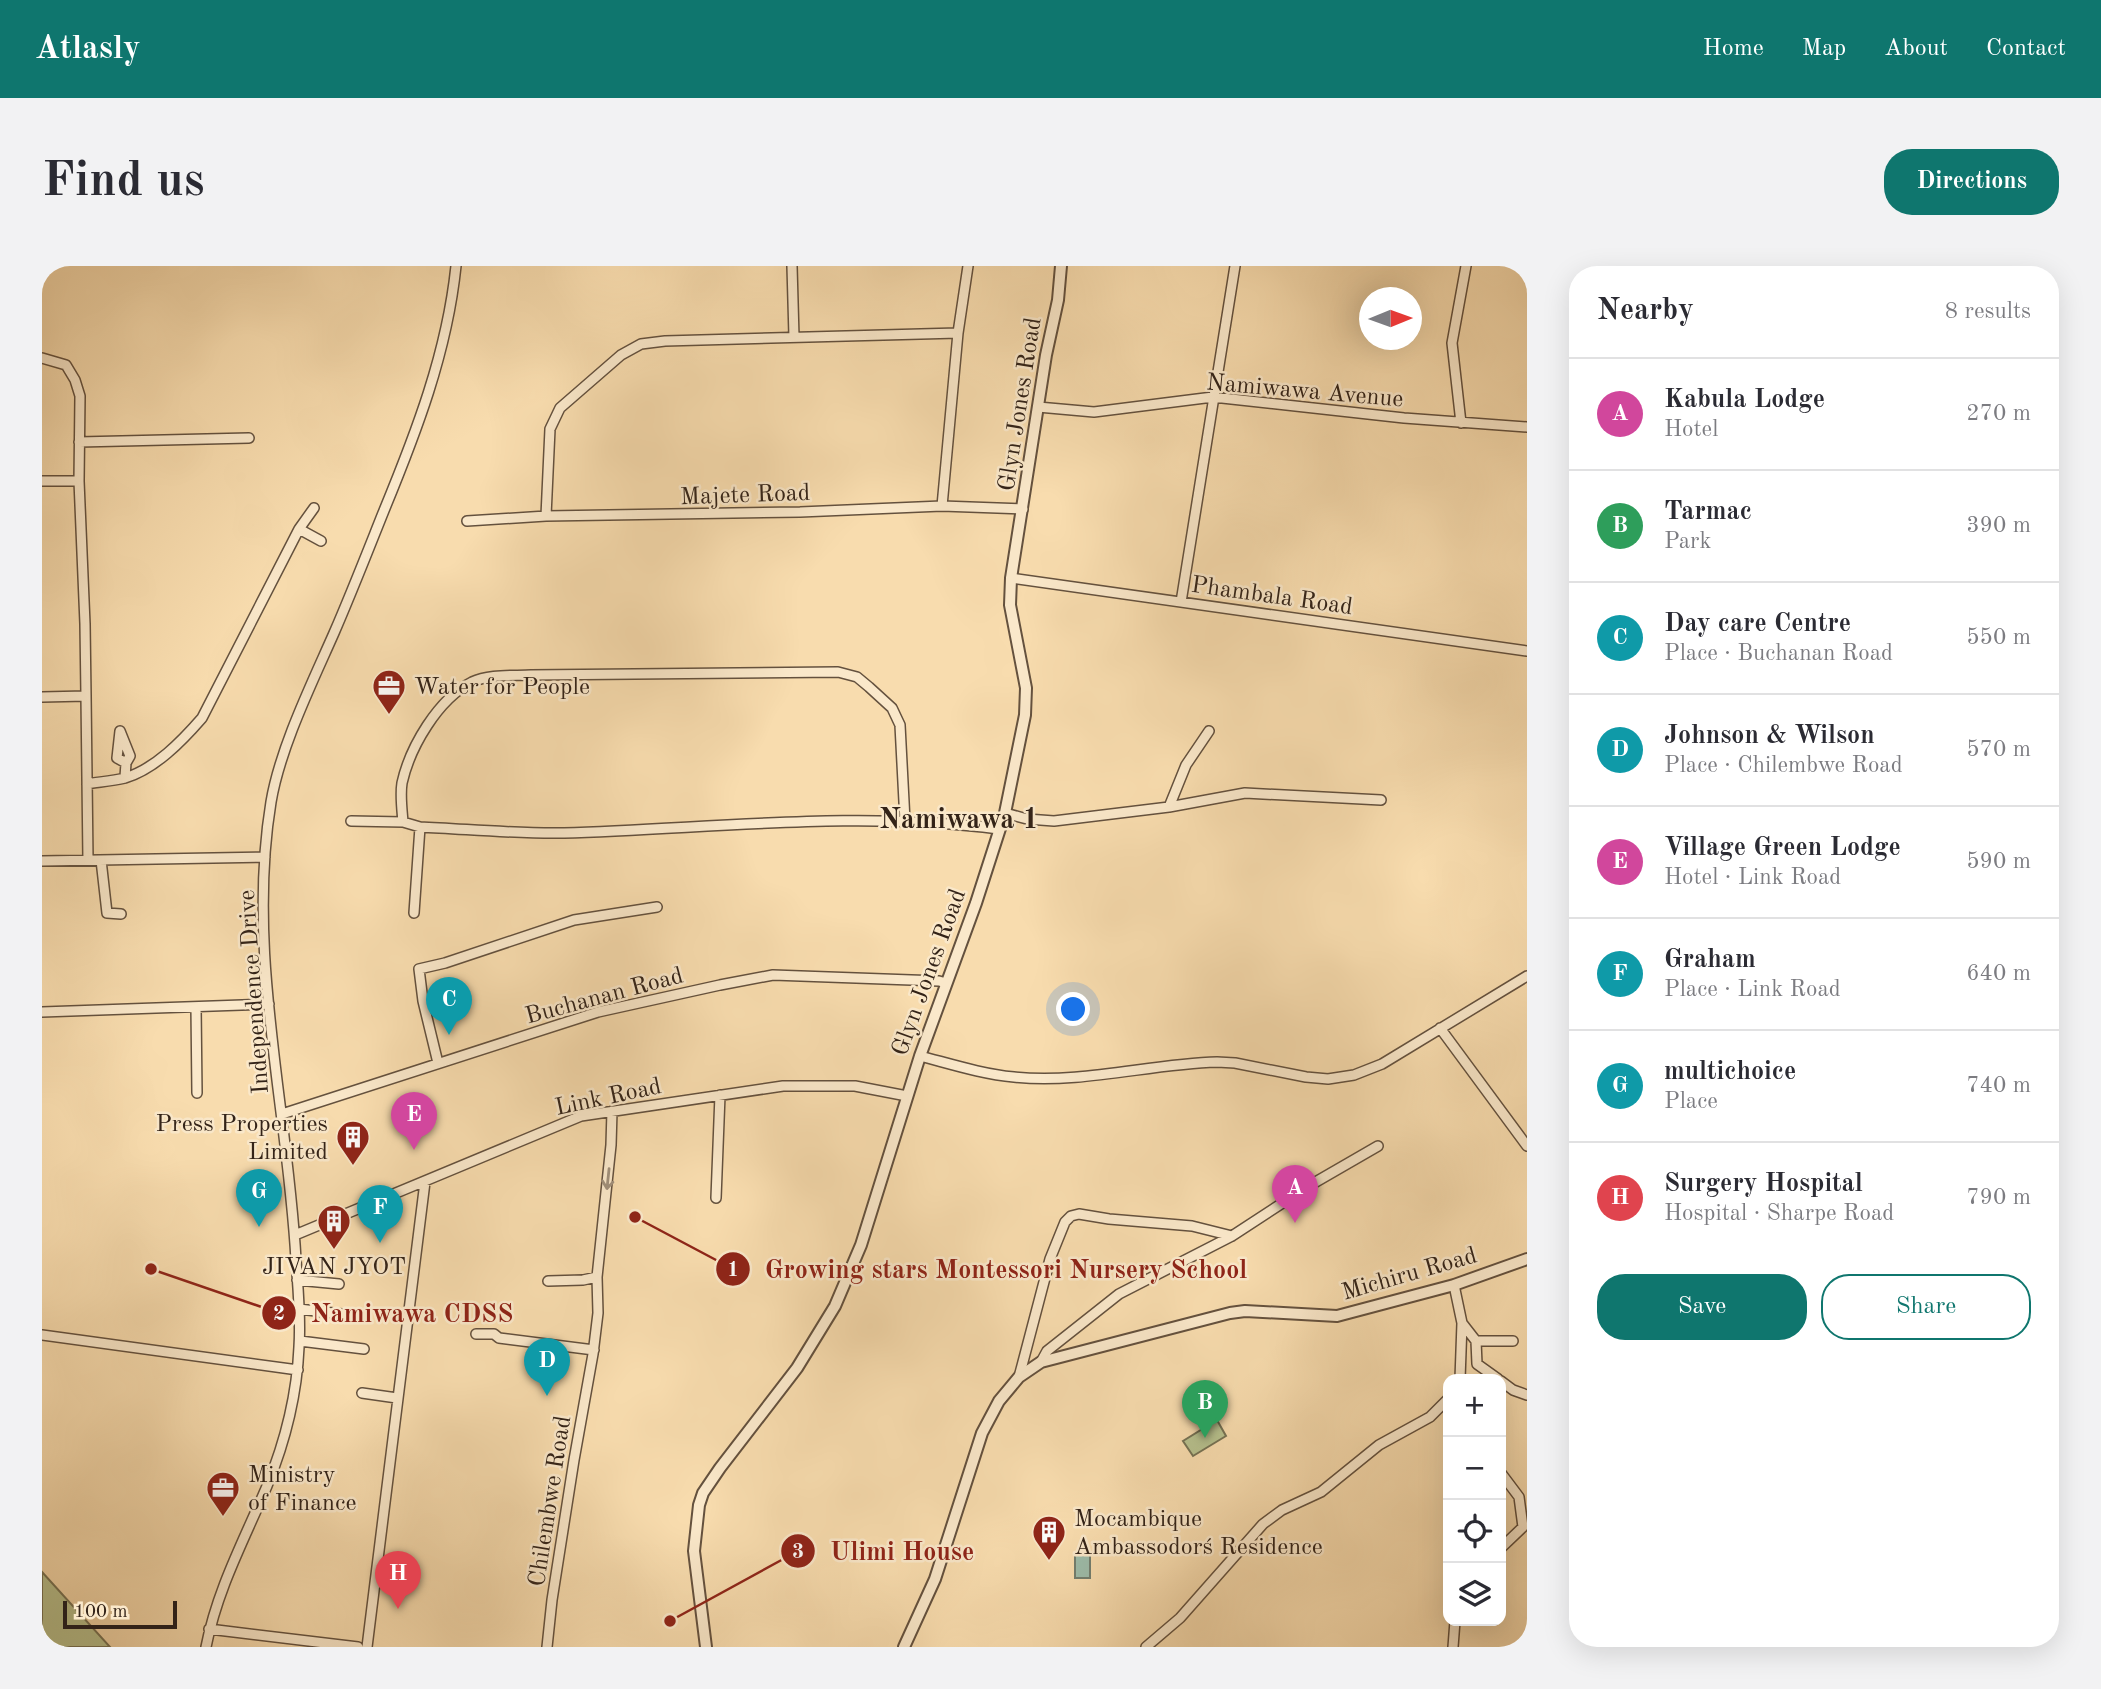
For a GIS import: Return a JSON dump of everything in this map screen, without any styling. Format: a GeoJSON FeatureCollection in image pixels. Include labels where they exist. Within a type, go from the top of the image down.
{"type":"FeatureCollection","features":[{"type":"Feature","properties":{"kind":"street","name":"Independence Drive"},"geometry":{"type":"LineString","coordinates":[[205,1647],[221,1589],[282,1444],[298,1370],[300,1341],[295,1235],[269,1004],[264,930],[265,857],[272,798],[288,747],[422,415],[446,336],[456,266]]}},
{"type":"Feature","properties":{"kind":"street"},"geometry":{"type":"LineString","coordinates":[[792,266],[794,337]]}},
{"type":"Feature","properties":{"kind":"street"},"geometry":{"type":"LineString","coordinates":[[942,506],[958,332],[968,266]]}},
{"type":"Feature","properties":{"kind":"street","name":"Glyn Jones Road"},"geometry":{"type":"LineString","coordinates":[[706,1647],[694,1551],[699,1505],[703,1493],[797,1368],[835,1306],[861,1245],[920,1056],[976,903],[1005,813],[1025,715],[1026,688],[1010,605],[1011,578],[1058,300],[1061,266]]}},
{"type":"Feature","properties":{"kind":"street"},"geometry":{"type":"LineString","coordinates":[[1181,602],[1236,266]]}},
{"type":"Feature","properties":{"kind":"street"},"geometry":{"type":"LineString","coordinates":[[1461,423],[1452,344],[1466,266]]}},
{"type":"Feature","properties":{"kind":"street"},"geometry":{"type":"LineString","coordinates":[[546,516],[550,429],[560,408],[621,355],[641,344],[958,332]]}},
{"type":"Feature","properties":{"kind":"street"},"geometry":{"type":"LineString","coordinates":[[42,358],[66,365],[75,380],[79,396],[88,860]]}},
{"type":"Feature","properties":{"kind":"street","name":"Namiwawa Avenue"},"geometry":{"type":"LineString","coordinates":[[1038,407],[1094,412],[1213,397],[1461,423],[1527,427]]}},
{"type":"Feature","properties":{"kind":"street"},"geometry":{"type":"LineString","coordinates":[[79,442],[249,438]]}},
{"type":"Feature","properties":{"kind":"street"},"geometry":{"type":"LineString","coordinates":[[42,481],[79,481]]}},
{"type":"Feature","properties":{"kind":"street","name":"Majete Road"},"geometry":{"type":"LineString","coordinates":[[467,521],[546,516],[731,514],[942,506],[1023,509]]}},
{"type":"Feature","properties":{"kind":"street"},"geometry":{"type":"LineString","coordinates":[[87,784],[125,778],[140,771],[182,741],[202,718],[299,529],[314,508]]}},
{"type":"Feature","properties":{"kind":"street"},"geometry":{"type":"LineString","coordinates":[[299,529],[321,541]]}},
{"type":"Feature","properties":{"kind":"street","name":"Phambala Road"},"geometry":{"type":"LineString","coordinates":[[1011,578],[1527,651]]}},
{"type":"Feature","properties":{"kind":"street"},"geometry":{"type":"LineString","coordinates":[[403,822],[402,785],[423,730],[454,694],[473,681],[495,676],[531,675],[824,672],[857,677],[892,708],[900,725],[905,821]]}},
{"type":"Feature","properties":{"kind":"street"},"geometry":{"type":"LineString","coordinates":[[42,697],[86,696]]}},
{"type":"Feature","properties":{"kind":"street"},"geometry":{"type":"LineString","coordinates":[[1169,807],[1186,765],[1209,731]]}},
{"type":"Feature","properties":{"kind":"street"},"geometry":{"type":"LineString","coordinates":[[125,778],[126,763]]}},
{"type":"Feature","properties":{"kind":"street"},"geometry":{"type":"LineString","coordinates":[[1005,813],[1027,819],[1054,821],[1169,807],[1245,793],[1381,800]]}},
{"type":"Feature","properties":{"kind":"street"},"geometry":{"type":"LineString","coordinates":[[351,821],[559,833],[859,820],[946,822],[999,829]]}},
{"type":"Feature","properties":{"kind":"street"},"geometry":{"type":"LineString","coordinates":[[414,913],[420,827]]}},
{"type":"Feature","properties":{"kind":"street"},"geometry":{"type":"LineString","coordinates":[[42,861],[265,857]]}},
{"type":"Feature","properties":{"kind":"street"},"geometry":{"type":"LineString","coordinates":[[101,860],[107,913],[121,914]]}},
{"type":"Feature","properties":{"kind":"street"},"geometry":{"type":"LineString","coordinates":[[438,1063],[423,1001],[419,969],[445,963],[574,920],[657,907]]}},
{"type":"Feature","properties":{"kind":"street","name":"Buchanan Road"},"geometry":{"type":"LineString","coordinates":[[282,1114],[598,1012],[773,975],[888,978],[946,983]]}},
{"type":"Feature","properties":{"kind":"street"},"geometry":{"type":"LineString","coordinates":[[920,1056],[1014,1077],[1083,1076],[1217,1062],[1244,1064],[1306,1077],[1342,1078],[1382,1064],[1527,976]]}},
{"type":"Feature","properties":{"kind":"street"},"geometry":{"type":"LineString","coordinates":[[42,1012],[269,1004]]}},
{"type":"Feature","properties":{"kind":"street"},"geometry":{"type":"LineString","coordinates":[[196,1007],[197,1093]]}},
{"type":"Feature","properties":{"kind":"street"},"geometry":{"type":"LineString","coordinates":[[1440,1028],[1527,1146]]}},
{"type":"Feature","properties":{"kind":"street","name":"Link Road"},"geometry":{"type":"LineString","coordinates":[[295,1235],[581,1116],[783,1086],[855,1086],[907,1096]]}},
{"type":"Feature","properties":{"kind":"street"},"geometry":{"type":"LineString","coordinates":[[716,1198],[720,1095]]}},
{"type":"Feature","properties":{"kind":"street","name":"Chilembwe Road"},"geometry":{"type":"LineString","coordinates":[[547,1647],[574,1461],[594,1350],[598,1313],[597,1277],[612,1111]]}},
{"type":"Feature","properties":{"kind":"street"},"geometry":{"type":"LineString","coordinates":[[1041,1362],[1047,1351],[1119,1294],[1231,1236],[1307,1187],[1378,1146]]}},
{"type":"Feature","properties":{"kind":"street"},"geometry":{"type":"LineString","coordinates":[[367,1647],[425,1182]]}},
{"type":"Feature","properties":{"kind":"street"},"geometry":{"type":"LineString","coordinates":[[1019,1377],[1050,1259],[1065,1222],[1071,1216],[1079,1214],[1192,1226],[1231,1236]]}},
{"type":"Feature","properties":{"kind":"street","name":"Michiru Road"},"geometry":{"type":"LineString","coordinates":[[904,1647],[935,1579],[982,1433],[999,1401],[1019,1377],[1041,1362],[1230,1313],[1245,1311],[1337,1316],[1454,1285],[1527,1259]]}},
{"type":"Feature","properties":{"kind":"street"},"geometry":{"type":"LineString","coordinates":[[548,1281],[597,1277]]}},
{"type":"Feature","properties":{"kind":"street"},"geometry":{"type":"LineString","coordinates":[[297,1280],[340,1284]]}},
{"type":"Feature","properties":{"kind":"street"},"geometry":{"type":"LineString","coordinates":[[1454,1285],[1462,1323],[1460,1374]]}},
{"type":"Feature","properties":{"kind":"street"},"geometry":{"type":"LineString","coordinates":[[299,1309],[350,1315]]}},
{"type":"Feature","properties":{"kind":"street"},"geometry":{"type":"LineString","coordinates":[[1462,1323],[1476,1342],[1477,1364],[1491,1374]]}},
{"type":"Feature","properties":{"kind":"street"},"geometry":{"type":"LineString","coordinates":[[476,1334],[494,1334],[499,1338],[594,1350]]}},
{"type":"Feature","properties":{"kind":"street"},"geometry":{"type":"LineString","coordinates":[[42,1335],[298,1370]]}},
{"type":"Feature","properties":{"kind":"street"},"geometry":{"type":"LineString","coordinates":[[300,1341],[364,1349]]}},
{"type":"Feature","properties":{"kind":"street"},"geometry":{"type":"LineString","coordinates":[[1476,1342],[1513,1341]]}},
{"type":"Feature","properties":{"kind":"street"},"geometry":{"type":"LineString","coordinates":[[1506,1383],[1527,1395]]}},
{"type":"Feature","properties":{"kind":"street"},"geometry":{"type":"LineString","coordinates":[[362,1393],[397,1398]]}},
{"type":"Feature","properties":{"kind":"street"},"geometry":{"type":"LineString","coordinates":[[1146,1647],[1180,1618],[1263,1524],[1282,1510],[1321,1492],[1379,1445],[1430,1417],[1443,1404]]}},
{"type":"Feature","properties":{"kind":"street"},"geometry":{"type":"LineString","coordinates":[[1506,1479],[1520,1497],[1523,1518],[1523,1527],[1506,1543]]}},
{"type":"Feature","properties":{"kind":"street"},"geometry":{"type":"LineString","coordinates":[[1453,1647],[1455,1626]]}},
{"type":"Feature","properties":{"kind":"street"},"geometry":{"type":"LineString","coordinates":[[209,1629],[358,1647]]}},
{"type":"Feature","properties":{"kind":"green space"},"geometry":{"type":"Polygon","coordinates":[[[1217,1420],[1226,1436],[1193,1456],[1183,1441],[1217,1420]]]}},
{"type":"Feature","properties":{"kind":"green space"},"geometry":{"type":"Polygon","coordinates":[[[42,1572],[110,1647],[42,1647],[42,1572]]]}},
{"type":"Feature","properties":{"kind":"shaded area"},"geometry":{"type":"Polygon","coordinates":[[[1075,1552],[1090,1552],[1090,1578],[1075,1578],[1075,1552]]]}},
{"type":"Feature","properties":{"kind":"place","name":"Water for People"},"geometry":{"type":"Point","coordinates":[389,716]}},
{"type":"Feature","properties":{"kind":"place","name":"Day care Centre"},"geometry":{"type":"Point","coordinates":[449,1035]}},
{"type":"Feature","properties":{"kind":"place","name":"Village Green Lodge"},"geometry":{"type":"Point","coordinates":[414,1150]}},
{"type":"Feature","properties":{"kind":"place","name":"Press Properties Limited"},"geometry":{"type":"Point","coordinates":[353,1167]}},
{"type":"Feature","properties":{"kind":"place","name":"Growing stars Montessori Nursery School"},"geometry":{"type":"Point","coordinates":[635,1217]}},
{"type":"Feature","properties":{"kind":"place","name":"Kabula Lodge"},"geometry":{"type":"Point","coordinates":[1295,1223]}},
{"type":"Feature","properties":{"kind":"place","name":"multichoice"},"geometry":{"type":"Point","coordinates":[259,1227]}},
{"type":"Feature","properties":{"kind":"place","name":"Graham"},"geometry":{"type":"Point","coordinates":[380,1243]}},
{"type":"Feature","properties":{"kind":"place","name":"JIVAN JYOT"},"geometry":{"type":"Point","coordinates":[334,1251]}},
{"type":"Feature","properties":{"kind":"place","name":"Namiwawa CDSS"},"geometry":{"type":"Point","coordinates":[151,1269]}},
{"type":"Feature","properties":{"kind":"place","name":"Johnson & Wilson"},"geometry":{"type":"Point","coordinates":[547,1396]}},
{"type":"Feature","properties":{"kind":"place","name":"Tarmac"},"geometry":{"type":"Point","coordinates":[1205,1438]}},
{"type":"Feature","properties":{"kind":"place","name":"Ministry of Finance"},"geometry":{"type":"Point","coordinates":[223,1518]}},
{"type":"Feature","properties":{"kind":"place","name":"Mocambique Ambassodorś Residence"},"geometry":{"type":"Point","coordinates":[1049,1562]}},
{"type":"Feature","properties":{"kind":"place","name":"Surgery Hospital"},"geometry":{"type":"Point","coordinates":[398,1609]}},
{"type":"Feature","properties":{"kind":"place","name":"Ulimi House"},"geometry":{"type":"Point","coordinates":[670,1621]}},
{"type":"Feature","properties":{"kind":"district","name":"Namiwawa 1"},"geometry":{"type":"Point","coordinates":[959,818]}}]}
